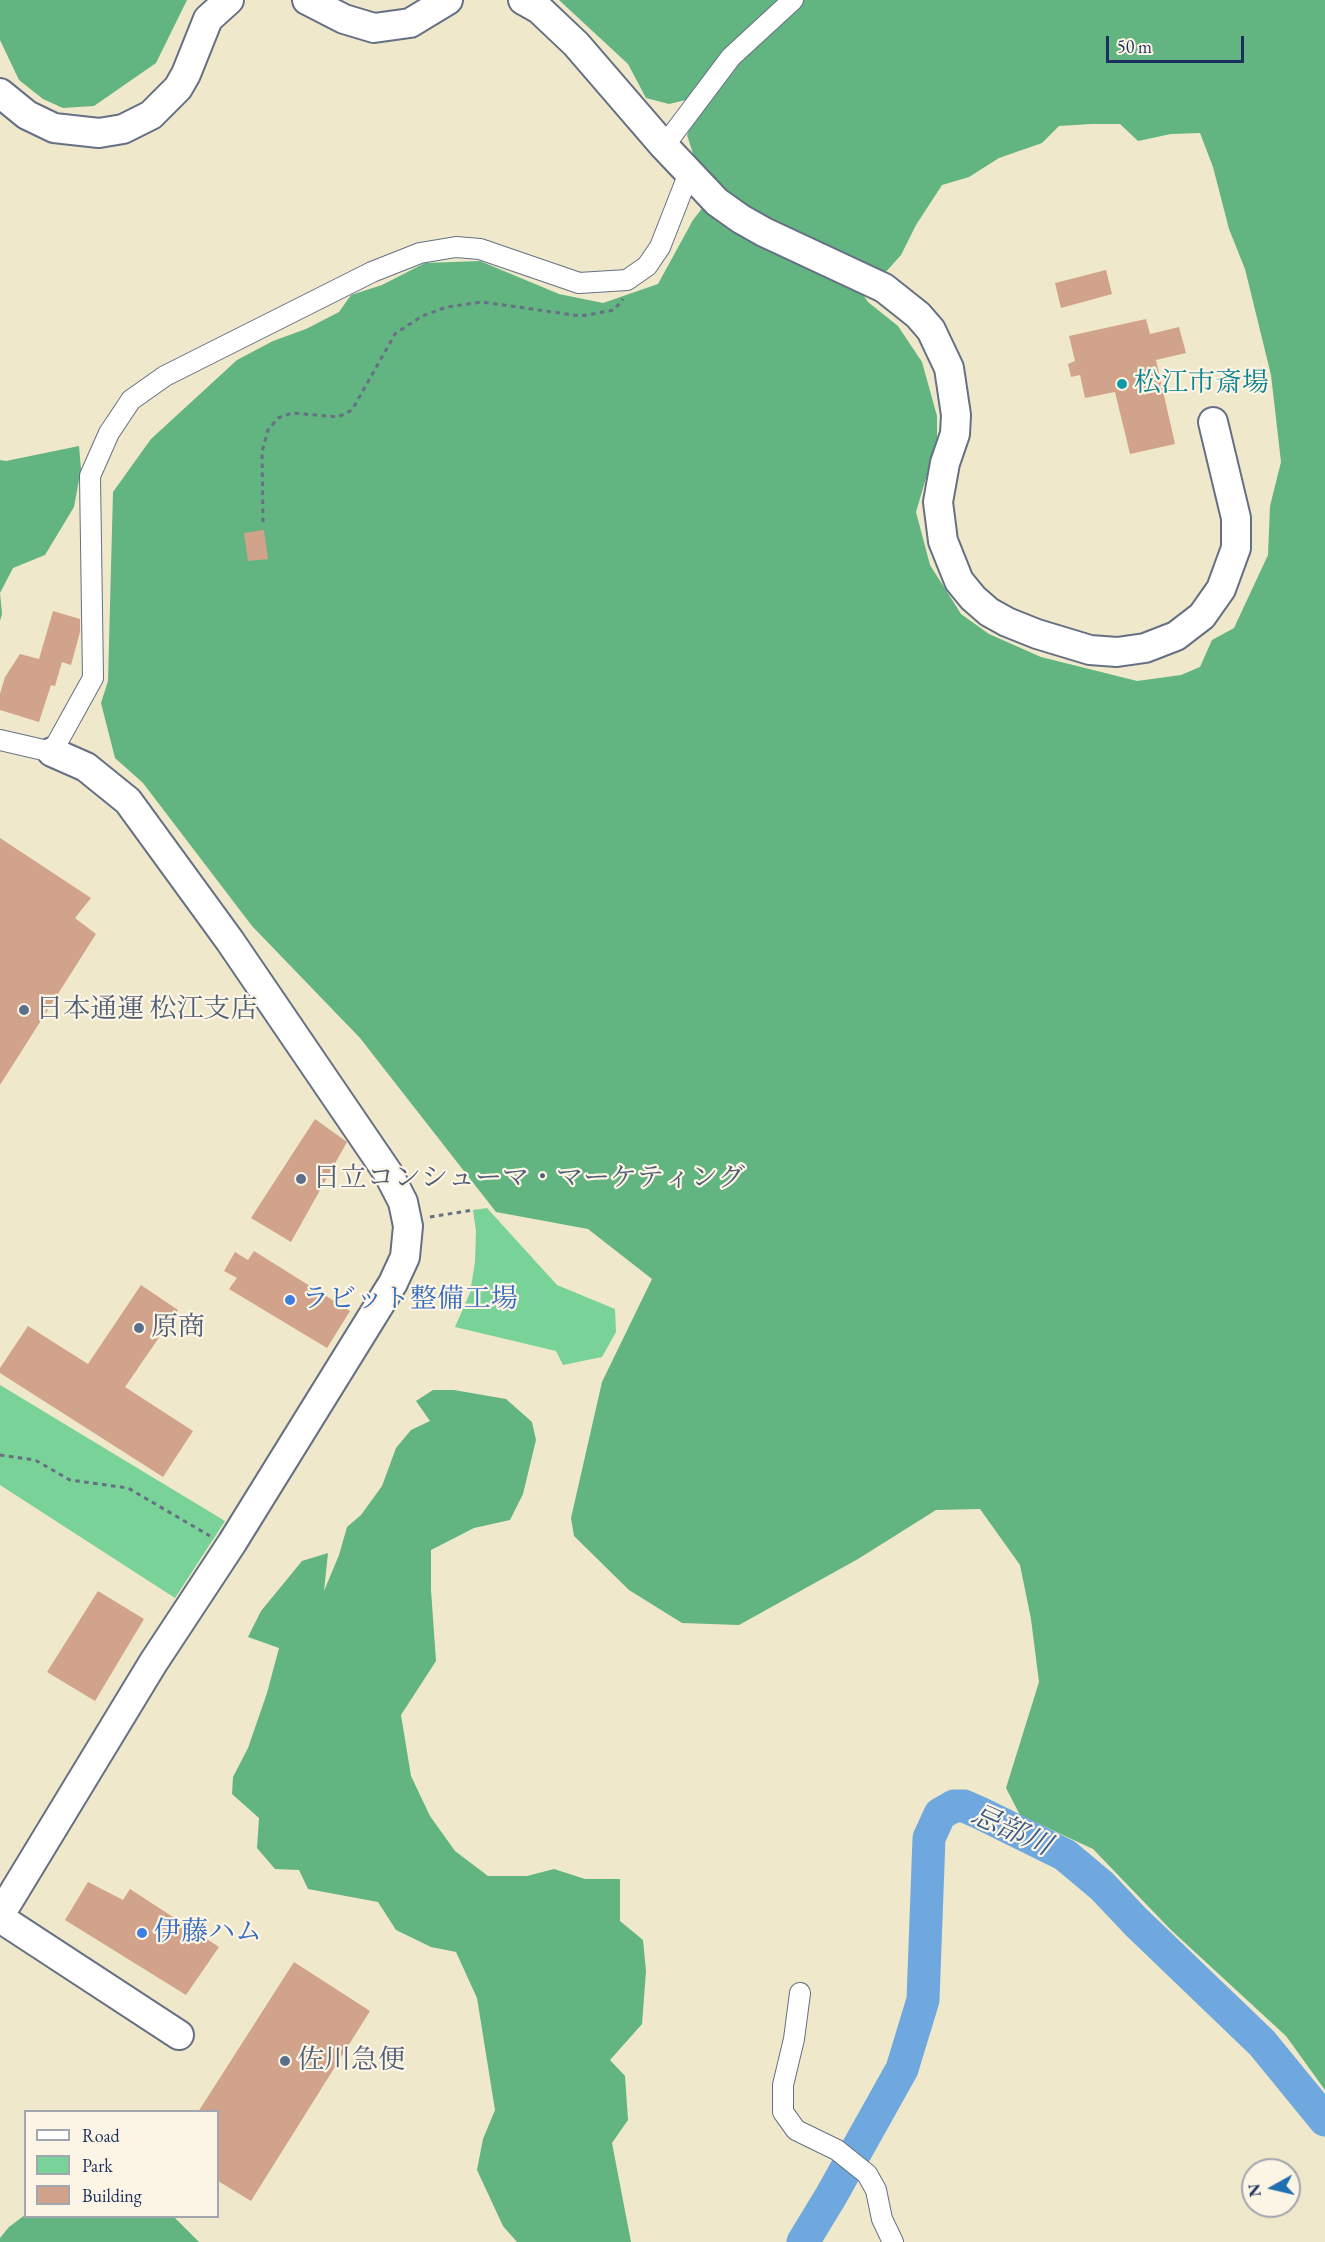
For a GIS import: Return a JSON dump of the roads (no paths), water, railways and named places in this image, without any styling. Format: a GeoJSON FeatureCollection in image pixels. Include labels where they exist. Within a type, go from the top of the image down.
{"type":"FeatureCollection","features":[{"type":"Feature","properties":{"kind":"street"},"geometry":{"type":"LineString","coordinates":[[0,93],[27,115],[54,128],[99,133],[123,129],[151,115],[178,88],[186,75],[208,19],[230,0]]}},
{"type":"Feature","properties":{"kind":"street"},"geometry":{"type":"LineString","coordinates":[[307,0],[344,19],[374,28],[410,23],[448,0]]}},
{"type":"Feature","properties":{"kind":"street"},"geometry":{"type":"LineString","coordinates":[[523,0],[539,9],[576,44],[664,146],[717,202],[741,219],[884,288],[918,315],[931,330],[949,368],[956,415],[955,434],[945,463],[938,502],[942,541],[959,581],[973,598],[1007,622],[1090,650],[1117,652],[1145,648],[1176,636],[1202,616],[1221,589],[1236,548],[1236,518],[1213,422]]}},
{"type":"Feature","properties":{"kind":"street"},"geometry":{"type":"LineString","coordinates":[[664,146],[731,57],[793,0]]}},
{"type":"Feature","properties":{"kind":"street"},"geometry":{"type":"LineString","coordinates":[[52,752],[76,713],[93,678],[90,476],[109,433],[131,400],[165,376],[372,272],[420,253],[456,247],[480,249],[579,283],[627,280],[647,266],[660,247],[689,173]]}},
{"type":"Feature","properties":{"kind":"street"},"geometry":{"type":"LineString","coordinates":[[0,740],[52,752],[86,767],[128,801],[230,941],[388,1173],[403,1202],[408,1226],[405,1257],[393,1283],[232,1543],[153,1663],[0,1917],[179,2035]]}},
{"type":"Feature","properties":{"kind":"street"},"geometry":{"type":"LineString","coordinates":[[800,1993],[794,2039],[783,2085],[783,2112],[796,2130],[837,2150],[867,2174],[876,2190],[882,2219],[893,2242]]}},
{"type":"Feature","properties":{"kind":"waterway","name":"忌部川"},"geometry":{"type":"LineString","coordinates":[[803,2242],[902,2069],[923,2000],[929,1838],[940,1814],[954,1806],[964,1806],[980,1813],[1065,1855],[1102,1886],[1136,1922],[1262,2043],[1325,2120]]}},
{"type":"Feature","properties":{"kind":"place","name":"松江市斎場"},"geometry":{"type":"Point","coordinates":[1122,384]}},
{"type":"Feature","properties":{"kind":"place","name":"日本通運 松江支店"},"geometry":{"type":"Point","coordinates":[24,1010]}},
{"type":"Feature","properties":{"kind":"place","name":"日立コンシューマ・マーケティング"},"geometry":{"type":"Point","coordinates":[301,1179]}},
{"type":"Feature","properties":{"kind":"place","name":"ラビット整備工場"},"geometry":{"type":"Point","coordinates":[290,1300]}},
{"type":"Feature","properties":{"kind":"place","name":"原商"},"geometry":{"type":"Point","coordinates":[139,1328]}},
{"type":"Feature","properties":{"kind":"place","name":"伊藤ハム"},"geometry":{"type":"Point","coordinates":[142,1933]}},
{"type":"Feature","properties":{"kind":"place","name":"佐川急便"},"geometry":{"type":"Point","coordinates":[285,2061]}}]}
